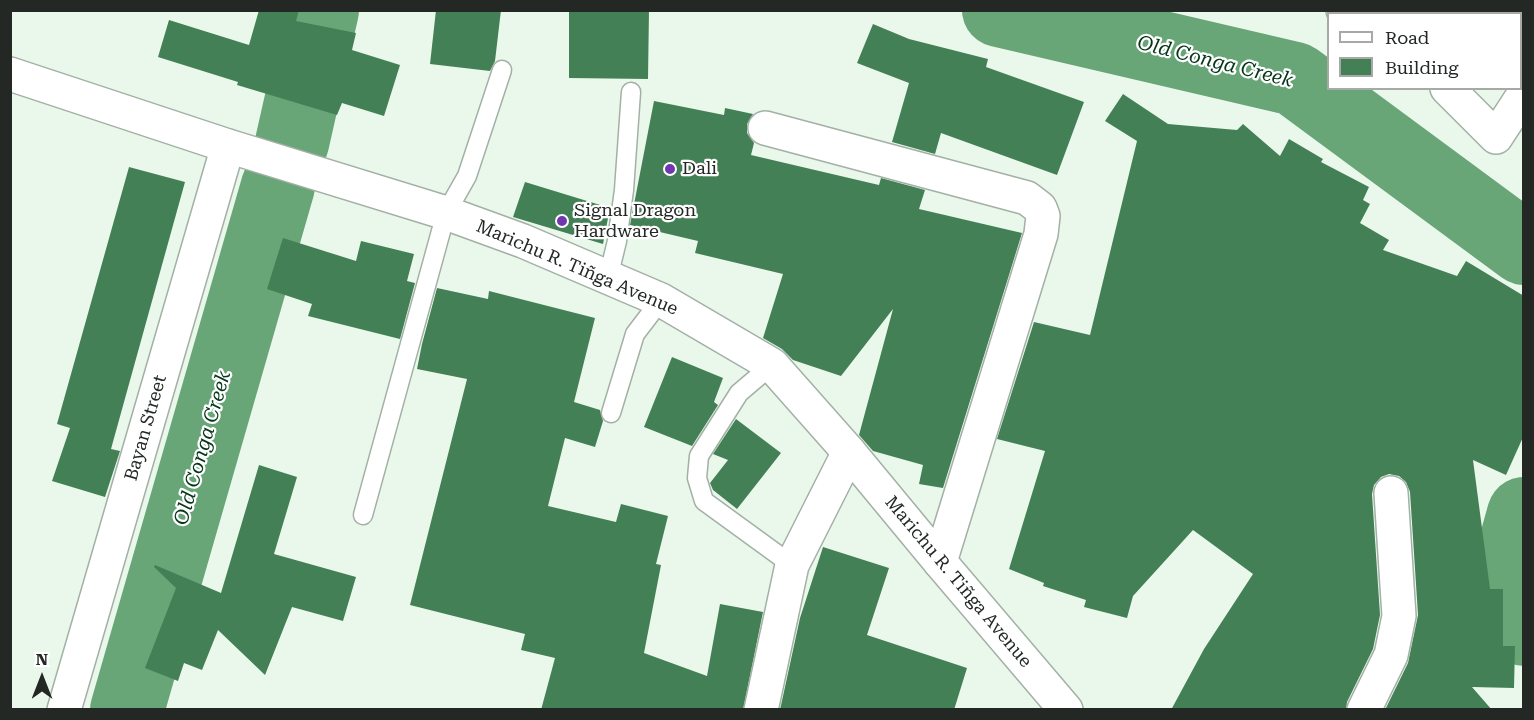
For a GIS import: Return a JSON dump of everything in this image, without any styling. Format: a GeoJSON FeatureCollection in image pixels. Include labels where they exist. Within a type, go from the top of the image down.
{"type":"FeatureCollection","features":[{"type":"Feature","properties":{"kind":"street","name":"Marichu R. Tiñga Avenue"},"geometry":{"type":"LineString","coordinates":[[10,74],[228,146],[446,213],[524,241],[662,300],[772,365],[849,452],[1066,710]]}},
{"type":"Feature","properties":{"kind":"street"},"geometry":{"type":"LineString","coordinates":[[1449,90],[1496,137],[1524,94]]}},
{"type":"Feature","properties":{"kind":"street"},"geometry":{"type":"LineString","coordinates":[[765,128],[1027,198],[1040,208],[1043,216],[1041,234],[940,562]]}},
{"type":"Feature","properties":{"kind":"street","name":"Bayan Street"},"geometry":{"type":"LineString","coordinates":[[64,710],[228,146]]}},
{"type":"Feature","properties":{"kind":"street"},"geometry":{"type":"LineString","coordinates":[[761,710],[792,565],[849,452]]}},
{"type":"Feature","properties":{"kind":"street"},"geometry":{"type":"LineString","coordinates":[[1364,710],[1391,656],[1399,616],[1391,493]]}},
{"type":"Feature","properties":{"kind":"lane"},"geometry":{"type":"LineString","coordinates":[[363,515],[446,213],[467,176],[502,70]]}},
{"type":"Feature","properties":{"kind":"lane"},"geometry":{"type":"LineString","coordinates":[[608,278],[617,241],[624,190],[631,92]]}},
{"type":"Feature","properties":{"kind":"lane"},"geometry":{"type":"LineString","coordinates":[[611,413],[635,334],[662,300]]}},
{"type":"Feature","properties":{"kind":"lane"},"geometry":{"type":"LineString","coordinates":[[772,365],[739,393],[699,456],[697,478],[704,501],[792,565]]}},
{"type":"Feature","properties":{"kind":"building"},"geometry":{"type":"Polygon","coordinates":[[[259,10],[299,10],[296,21],[356,33],[352,50],[400,65],[384,116],[342,103],[337,115],[237,85],[238,82],[158,57],[169,20],[249,45],[259,10]]]}},
{"type":"Feature","properties":{"kind":"building"},"geometry":{"type":"Polygon","coordinates":[[[436,10],[501,10],[495,61],[490,71],[430,64],[436,10]]]}},
{"type":"Feature","properties":{"kind":"building"},"geometry":{"type":"Polygon","coordinates":[[[569,10],[649,10],[648,79],[569,78],[569,10]]]}},
{"type":"Feature","properties":{"kind":"building"},"geometry":{"type":"Polygon","coordinates":[[[873,24],[909,39],[988,59],[986,67],[1084,102],[1057,175],[941,133],[935,154],[892,142],[909,83],[857,63],[873,24]]]}},
{"type":"Feature","properties":{"kind":"building"},"geometry":{"type":"Polygon","coordinates":[[[1123,94],[1168,124],[1237,130],[1243,124],[1280,156],[1289,139],[1323,159],[1321,162],[1369,187],[1363,200],[1370,204],[1360,223],[1389,240],[1383,250],[1457,276],[1466,261],[1524,296],[1524,435],[1506,475],[1473,460],[1490,589],[1503,589],[1503,646],[1515,646],[1514,688],[1472,687],[1492,710],[1385,710],[1408,663],[1418,615],[1410,492],[1406,482],[1399,476],[1389,474],[1381,477],[1374,485],[1372,494],[1380,615],[1373,649],[1347,702],[1346,710],[1171,710],[1204,649],[1253,574],[1193,530],[1133,596],[1127,618],[1084,607],[1086,600],[1043,586],[1044,583],[1009,569],[1045,451],[997,439],[1034,322],[1090,335],[1137,141],[1105,121],[1123,94]]]}},
{"type":"Feature","properties":{"kind":"building"},"geometry":{"type":"Polygon","coordinates":[[[654,101],[724,115],[725,108],[753,114],[747,124],[747,133],[754,143],[751,155],[879,185],[881,178],[925,190],[919,209],[1022,233],[943,488],[919,484],[923,465],[873,451],[859,435],[893,309],[841,376],[793,360],[782,349],[763,338],[783,274],[695,253],[698,241],[630,225],[654,101]]]}},
{"type":"Feature","properties":{"kind":"building"},"geometry":{"type":"Polygon","coordinates":[[[129,167],[185,182],[111,449],[120,451],[105,497],[52,481],[70,428],[57,424],[129,167]]]}},
{"type":"Feature","properties":{"kind":"building"},"geometry":{"type":"Polygon","coordinates":[[[525,182],[610,208],[603,244],[513,217],[525,182]]]}},
{"type":"Feature","properties":{"kind":"building"},"geometry":{"type":"Polygon","coordinates":[[[283,238],[356,261],[361,241],[414,254],[407,281],[415,283],[400,339],[308,316],[312,304],[267,289],[283,238]]]}},
{"type":"Feature","properties":{"kind":"building"},"geometry":{"type":"Polygon","coordinates":[[[437,288],[488,299],[489,291],[595,318],[574,402],[600,410],[603,421],[595,447],[565,438],[548,506],[616,522],[621,504],[668,516],[656,564],[661,565],[644,653],[707,676],[720,604],[763,612],[743,710],[541,710],[555,658],[521,650],[525,634],[410,605],[467,379],[417,369],[437,288]]]}},
{"type":"Feature","properties":{"kind":"building"},"geometry":{"type":"Polygon","coordinates":[[[672,357],[723,378],[714,402],[718,405],[692,446],[644,427],[672,357]]]}},
{"type":"Feature","properties":{"kind":"building"},"geometry":{"type":"Polygon","coordinates":[[[736,419],[781,453],[737,509],[713,490],[710,483],[728,460],[713,454],[736,419]]]}},
{"type":"Feature","properties":{"kind":"building"},"geometry":{"type":"Polygon","coordinates":[[[259,465],[297,477],[274,554],[356,577],[343,621],[292,607],[265,675],[218,630],[202,670],[184,663],[178,681],[145,668],[176,588],[154,567],[155,565],[221,593],[259,465]]]}},
{"type":"Feature","properties":{"kind":"building"},"geometry":{"type":"Polygon","coordinates":[[[823,547],[889,568],[867,635],[967,668],[954,710],[780,710],[800,618],[823,547]]]}},
{"type":"Feature","properties":{"kind":"waterway","name":"Old Conga Creek"},"geometry":{"type":"LineString","coordinates":[[292,143],[322,10]]}},
{"type":"Feature","properties":{"kind":"waterway","name":"Old Conga Creek"},"geometry":{"type":"LineString","coordinates":[[999,10],[1295,79],[1524,248]]}},
{"type":"Feature","properties":{"kind":"waterway","name":"Old Conga Creek"},"geometry":{"type":"LineString","coordinates":[[127,710],[278,186]]}},
{"type":"Feature","properties":{"kind":"waterway","name":"Old Conga Creek"},"geometry":{"type":"LineString","coordinates":[[1524,514],[1505,582],[1524,629]]}},
{"type":"Feature","properties":{"kind":"place","name":"Dali"},"geometry":{"type":"Point","coordinates":[670,169]}},
{"type":"Feature","properties":{"kind":"place","name":"Signal Dragon Hardware"},"geometry":{"type":"Point","coordinates":[562,221]}}]}
